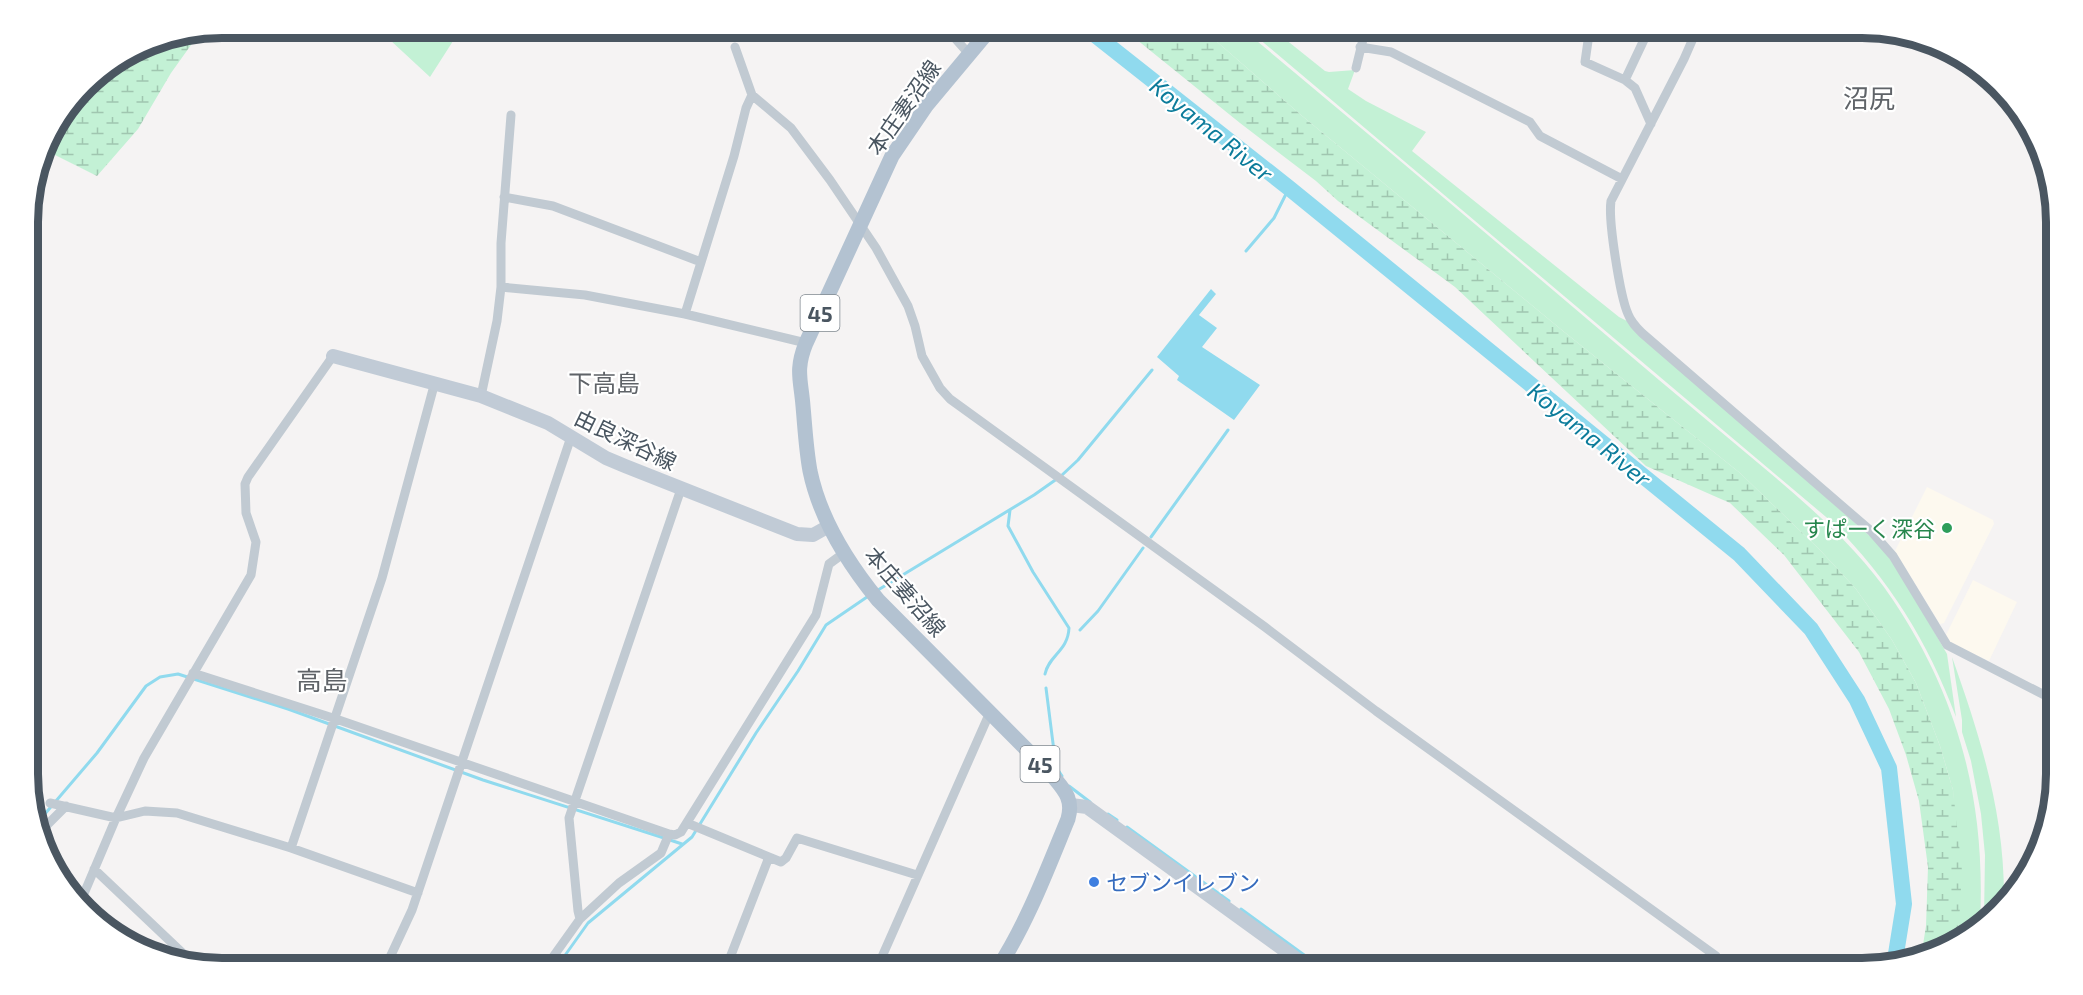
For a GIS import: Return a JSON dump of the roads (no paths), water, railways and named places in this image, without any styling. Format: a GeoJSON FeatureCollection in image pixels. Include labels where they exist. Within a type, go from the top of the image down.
{"type":"FeatureCollection","features":[{"type":"Feature","properties":{"kind":"main road","name":"45"},"geometry":{"type":"LineString","coordinates":[[972,51],[983,38]]}},
{"type":"Feature","properties":{"kind":"main road","name":"本庄妻沼線"},"geometry":{"type":"LineString","coordinates":[[972,51],[926,106],[891,156],[806,344],[799,365],[798,379],[803,404],[807,450],[815,490],[829,526],[844,553],[878,600],[1051,774],[1066,792],[1071,805]]}},
{"type":"Feature","properties":{"kind":"main road","name":"由良深谷線"},"geometry":{"type":"LineString","coordinates":[[333,356],[481,396],[548,423],[606,458],[797,534],[813,535],[829,526]]}},
{"type":"Feature","properties":{"kind":"main road","name":"45"},"geometry":{"type":"LineString","coordinates":[[1004,958],[1031,910],[1068,819],[1071,805]]}},
{"type":"Feature","properties":{"kind":"main road"},"geometry":{"type":"LineString","coordinates":[[1071,805],[1087,807],[1294,957]]}},
{"type":"Feature","properties":{"kind":"street"},"geometry":{"type":"LineString","coordinates":[[957,38],[972,51]]}},
{"type":"Feature","properties":{"kind":"street"},"geometry":{"type":"LineString","coordinates":[[1356,68],[1362,38]]}},
{"type":"Feature","properties":{"kind":"street"},"geometry":{"type":"LineString","coordinates":[[1588,38],[1585,62],[1625,80],[1635,88],[1651,124]]}},
{"type":"Feature","properties":{"kind":"street"},"geometry":{"type":"LineString","coordinates":[[1625,80],[1646,38]]}},
{"type":"Feature","properties":{"kind":"street"},"geometry":{"type":"LineString","coordinates":[[1693,38],[1611,201],[1610,216],[1625,307],[1633,324],[1871,531],[1893,556],[1947,645],[2046,696]]}},
{"type":"Feature","properties":{"kind":"street"},"geometry":{"type":"LineString","coordinates":[[735,47],[752,95],[790,128],[860,224],[889,269],[908,306],[922,356],[940,388],[950,399],[1716,956]]}},
{"type":"Feature","properties":{"kind":"street"},"geometry":{"type":"LineString","coordinates":[[1360,47],[1391,52],[1519,116],[1530,122],[1540,136],[1622,179]]}},
{"type":"Feature","properties":{"kind":"street"},"geometry":{"type":"LineString","coordinates":[[685,314],[734,156],[746,108],[752,95]]}},
{"type":"Feature","properties":{"kind":"street"},"geometry":{"type":"LineString","coordinates":[[481,396],[497,321],[501,288],[501,243],[511,115]]}},
{"type":"Feature","properties":{"kind":"street"},"geometry":{"type":"LineString","coordinates":[[504,197],[553,206],[701,262]]}},
{"type":"Feature","properties":{"kind":"street"},"geometry":{"type":"LineString","coordinates":[[501,288],[585,295],[685,314],[806,344]]}},
{"type":"Feature","properties":{"kind":"street"},"geometry":{"type":"LineString","coordinates":[[83,895],[144,758],[251,574],[256,542],[246,513],[245,484],[248,477],[333,356]]}},
{"type":"Feature","properties":{"kind":"street"},"geometry":{"type":"LineString","coordinates":[[291,848],[382,578],[435,382]]}},
{"type":"Feature","properties":{"kind":"street"},"geometry":{"type":"LineString","coordinates":[[390,958],[418,893],[571,438]]}},
{"type":"Feature","properties":{"kind":"street"},"geometry":{"type":"LineString","coordinates":[[580,919],[570,827],[571,814],[681,489]]}},
{"type":"Feature","properties":{"kind":"street"},"geometry":{"type":"LineString","coordinates":[[193,673],[336,719],[669,835],[679,834],[816,615],[829,564],[844,553]]}},
{"type":"Feature","properties":{"kind":"street"},"geometry":{"type":"LineString","coordinates":[[881,958],[987,719],[991,715]]}},
{"type":"Feature","properties":{"kind":"street"},"geometry":{"type":"LineString","coordinates":[[50,803],[116,818],[145,811],[177,813],[291,848],[418,893]]}},
{"type":"Feature","properties":{"kind":"street"},"geometry":{"type":"LineString","coordinates":[[46,826],[63,805]]}},
{"type":"Feature","properties":{"kind":"street"},"geometry":{"type":"LineString","coordinates":[[687,823],[781,862],[786,858],[797,838],[917,875]]}},
{"type":"Feature","properties":{"kind":"street"},"geometry":{"type":"LineString","coordinates":[[552,958],[580,919],[619,883],[661,853],[669,835]]}},
{"type":"Feature","properties":{"kind":"street"},"geometry":{"type":"LineString","coordinates":[[730,958],[770,857]]}},
{"type":"Feature","properties":{"kind":"street"},"geometry":{"type":"LineString","coordinates":[[94,869],[183,953]]}},
{"type":"Feature","properties":{"kind":"water"},"geometry":{"type":"Polygon","coordinates":[[[116,71],[88,94],[100,83],[116,71]]]}},
{"type":"Feature","properties":{"kind":"water"},"geometry":{"type":"Polygon","coordinates":[[[1211,289],[1216,294],[1199,315],[1217,328],[1202,347],[1260,385],[1234,420],[1177,380],[1179,376],[1157,357],[1211,289]]]}},
{"type":"Feature","properties":{"kind":"waterway","name":"Koyama River"},"geometry":{"type":"LineString","coordinates":[[1099,38],[1289,188],[1739,554],[1811,629],[1857,700],[1889,768],[1904,904],[1896,954]]}},
{"type":"Feature","properties":{"kind":"waterway"},"geometry":{"type":"LineString","coordinates":[[1246,251],[1274,218],[1289,188]]}},
{"type":"Feature","properties":{"kind":"waterway"},"geometry":{"type":"LineString","coordinates":[[878,590],[1034,495],[1061,476],[1078,460],[1152,370]]}},
{"type":"Feature","properties":{"kind":"waterway"},"geometry":{"type":"LineString","coordinates":[[1151,537],[1228,430]]}},
{"type":"Feature","properties":{"kind":"waterway"},"geometry":{"type":"LineString","coordinates":[[1010,510],[1008,526],[1033,572],[1069,628],[1062,648],[1050,662],[1045,674]]}},
{"type":"Feature","properties":{"kind":"waterway"},"geometry":{"type":"LineString","coordinates":[[1080,630],[1098,611],[1143,548]]}},
{"type":"Feature","properties":{"kind":"waterway"},"geometry":{"type":"LineString","coordinates":[[563,958],[588,923],[692,837],[826,625],[867,597]]}},
{"type":"Feature","properties":{"kind":"waterway"},"geometry":{"type":"LineString","coordinates":[[43,816],[97,753],[146,686],[160,677],[178,674],[288,709],[483,780],[664,838]]}},
{"type":"Feature","properties":{"kind":"waterway"},"geometry":{"type":"LineString","coordinates":[[1046,688],[1056,767],[1062,776]]}},
{"type":"Feature","properties":{"kind":"waterway"},"geometry":{"type":"LineString","coordinates":[[1069,786],[1090,802]]}},
{"type":"Feature","properties":{"kind":"waterway"},"geometry":{"type":"LineString","coordinates":[[1108,814],[1117,820]]}},
{"type":"Feature","properties":{"kind":"waterway"},"geometry":{"type":"LineString","coordinates":[[1127,827],[1229,901]]}},
{"type":"Feature","properties":{"kind":"waterway"},"geometry":{"type":"LineString","coordinates":[[670,840],[682,844]]}},
{"type":"Feature","properties":{"kind":"waterway"},"geometry":{"type":"LineString","coordinates":[[1241,909],[1307,957]]}},
{"type":"Feature","properties":{"kind":"place","name":"すぱーく深谷"},"geometry":{"type":"Point","coordinates":[1947,528]}},
{"type":"Feature","properties":{"kind":"place","name":"セブンイレブン"},"geometry":{"type":"Point","coordinates":[1094,882]}},
{"type":"Feature","properties":{"kind":"district","name":"沼尻"},"geometry":{"type":"Point","coordinates":[1869,97]}},
{"type":"Feature","properties":{"kind":"district","name":"下高島"},"geometry":{"type":"Point","coordinates":[604,382]}},
{"type":"Feature","properties":{"kind":"district","name":"高島"},"geometry":{"type":"Point","coordinates":[322,679]}}]}
